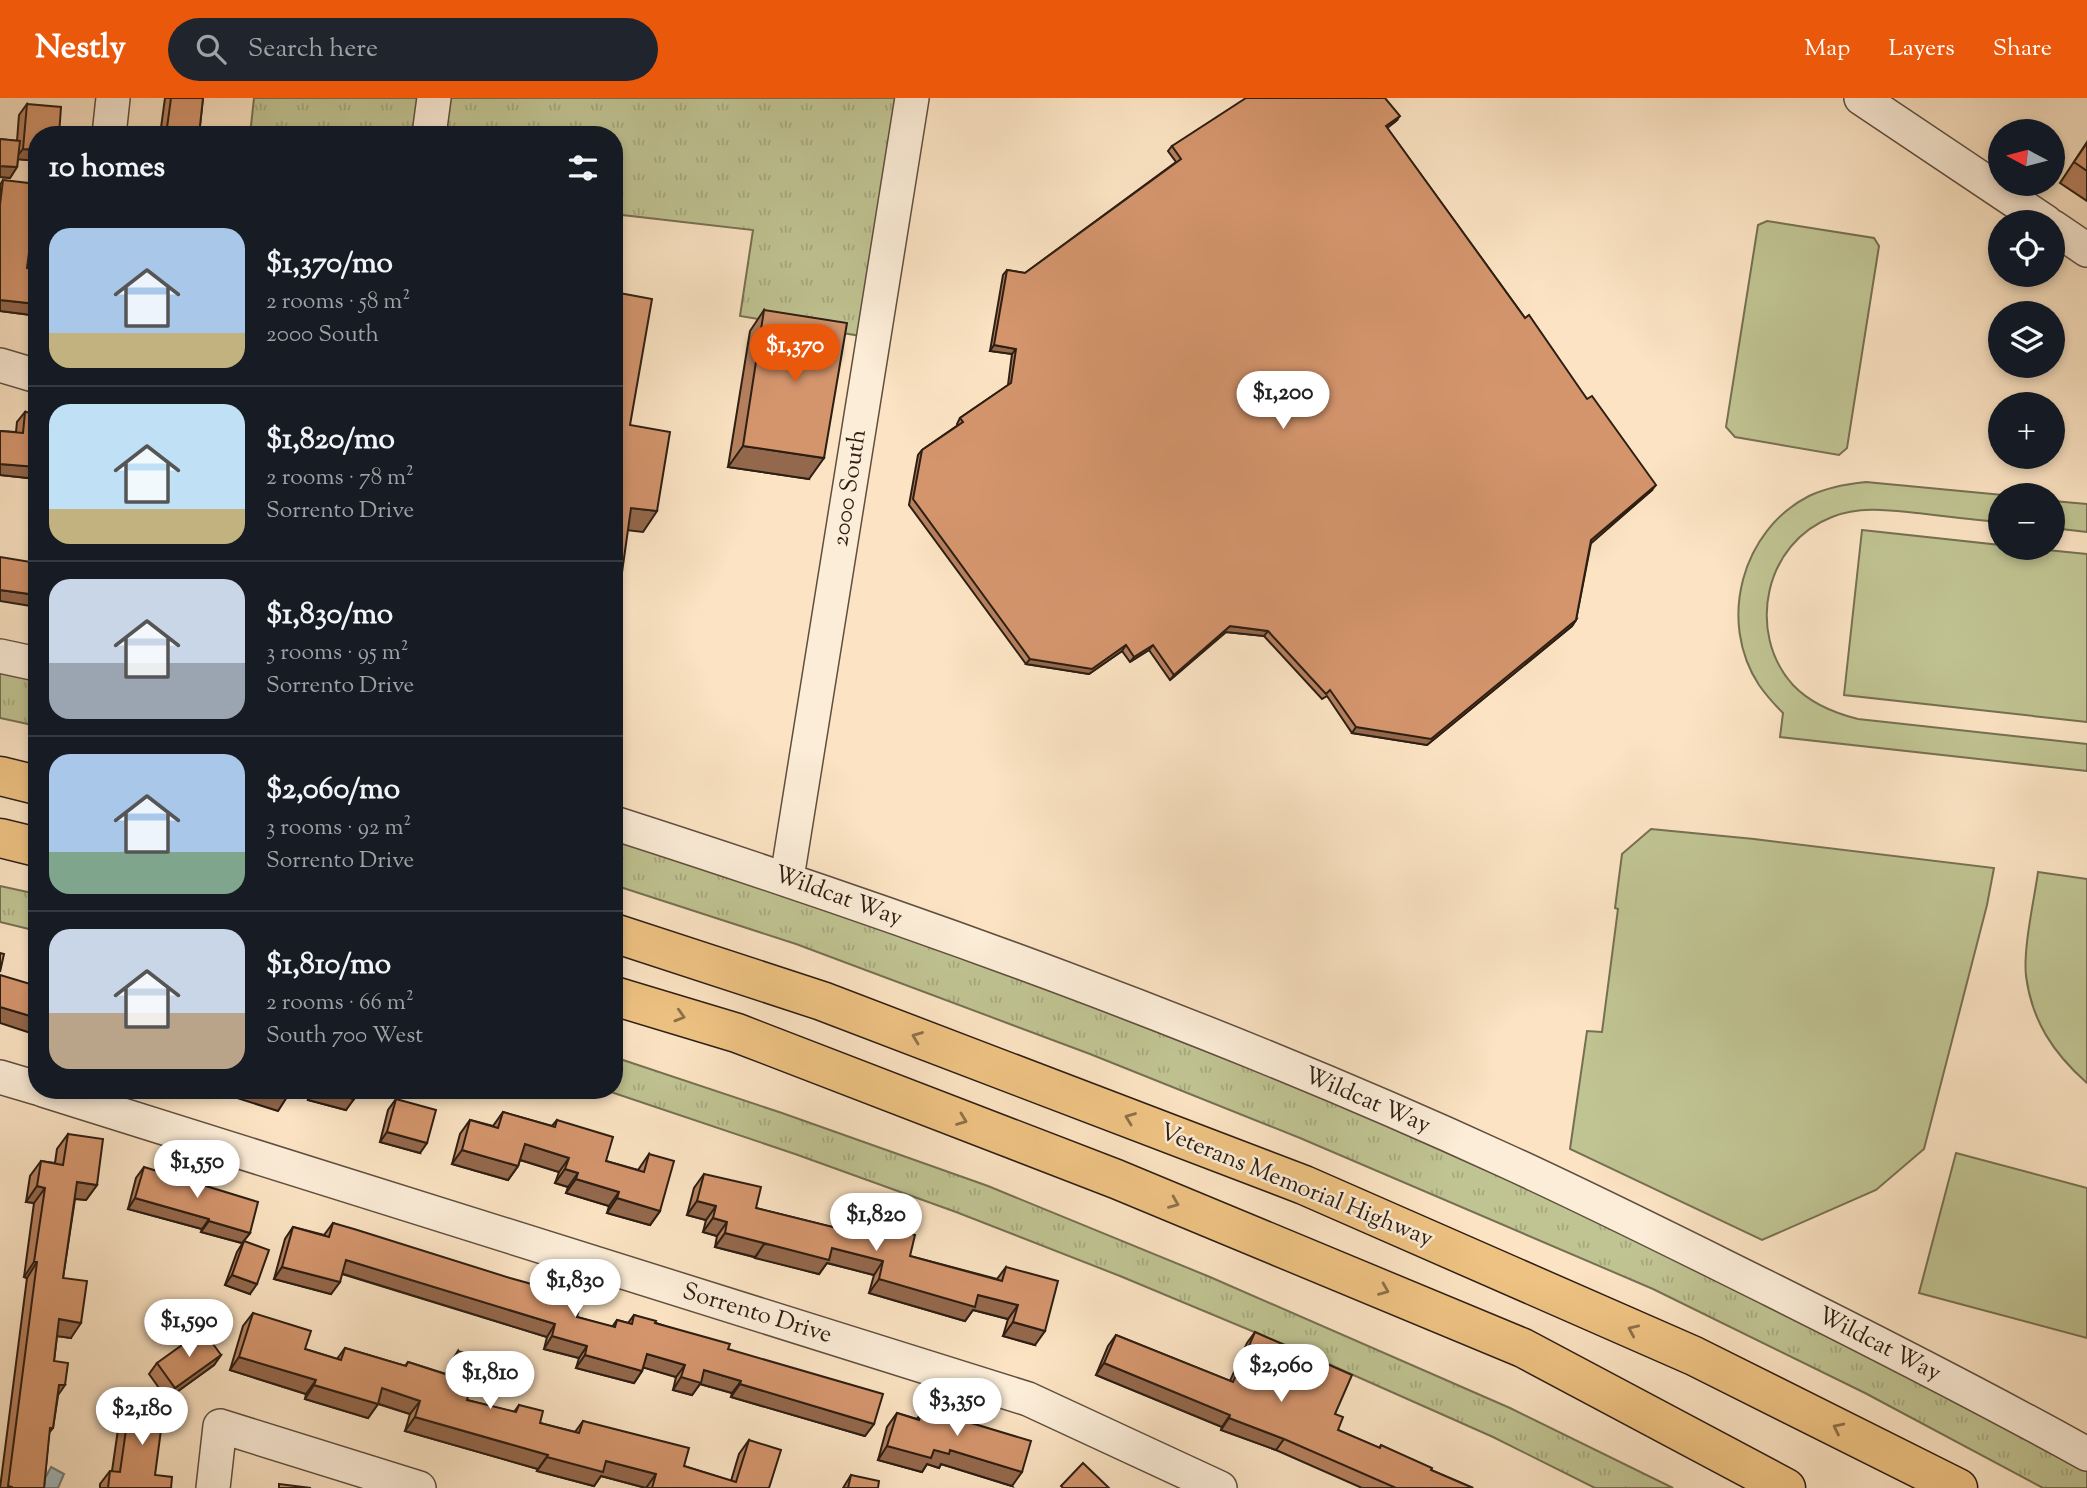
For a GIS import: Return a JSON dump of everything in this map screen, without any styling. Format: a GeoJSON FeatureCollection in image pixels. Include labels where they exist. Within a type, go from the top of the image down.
{"type":"FeatureCollection","features":[{"type":"Feature","properties":{"kind":"highway"},"geometry":{"type":"LineString","coordinates":[[0,776],[28,783]]}},
{"type":"Feature","properties":{"kind":"highway"},"geometry":{"type":"LineString","coordinates":[[0,838],[28,844]]}},
{"type":"Feature","properties":{"kind":"highway","name":"Veterans Memorial Highway"},"geometry":{"type":"LineString","coordinates":[[623,936],[822,1000],[1304,1185],[1694,1356],[1958,1488]]}},
{"type":"Feature","properties":{"kind":"highway"},"geometry":{"type":"LineString","coordinates":[[623,999],[737,1032],[1116,1179],[1523,1348],[1786,1488]]}},
{"type":"Feature","properties":{"kind":"street"},"geometry":{"type":"LineString","coordinates":[[109,126],[113,98]]}},
{"type":"Feature","properties":{"kind":"street"},"geometry":{"type":"LineString","coordinates":[[430,126],[434,98]]}},
{"type":"Feature","properties":{"kind":"street","name":"2000 South"},"geometry":{"type":"LineString","coordinates":[[787,878],[912,98]]}},
{"type":"Feature","properties":{"kind":"street"},"geometry":{"type":"LineString","coordinates":[[1861,98],[2028,210]]}},
{"type":"Feature","properties":{"kind":"street"},"geometry":{"type":"LineString","coordinates":[[2065,235],[2087,250]]}},
{"type":"Feature","properties":{"kind":"street"},"geometry":{"type":"LineString","coordinates":[[0,365],[28,373]]}},
{"type":"Feature","properties":{"kind":"street"},"geometry":{"type":"LineString","coordinates":[[0,656],[28,662]]}},
{"type":"Feature","properties":{"kind":"street","name":"Wildcat Way"},"geometry":{"type":"LineString","coordinates":[[623,826],[787,878],[1120,999],[1356,1095],[1503,1159],[1877,1343],[2087,1454]]}},
{"type":"Feature","properties":{"kind":"street"},"geometry":{"type":"LineString","coordinates":[[0,1077],[28,1085]]}},
{"type":"Feature","properties":{"kind":"street","name":"Sorrento Drive"},"geometry":{"type":"LineString","coordinates":[[72,1099],[1028,1399],[1164,1476],[1220,1488]]}},
{"type":"Feature","properties":{"kind":"street"},"geometry":{"type":"LineString","coordinates":[[213,1488],[220,1426],[419,1488]]}},
{"type":"Feature","properties":{"kind":"green space"},"geometry":{"type":"Polygon","coordinates":[[[254,98],[898,98],[861,336],[740,316],[753,230],[623,215],[623,126],[251,126],[254,98]]]}},
{"type":"Feature","properties":{"kind":"green space"},"geometry":{"type":"Polygon","coordinates":[[[1767,221],[1874,238],[1879,246],[1847,448],[1839,455],[1735,437],[1726,427],[1758,225],[1767,221]]]}},
{"type":"Feature","properties":{"kind":"green space"},"geometry":{"type":"Polygon","coordinates":[[[1866,482],[1988,494],[1988,521],[1866,510],[1843,513],[1809,530],[1791,547],[1777,568],[1769,591],[1767,616],[1770,640],[1778,664],[1793,685],[1823,707],[1858,719],[2087,744],[2087,771],[1780,737],[1783,713],[1759,685],[1746,660],[1740,633],[1739,606],[1743,579],[1753,554],[1767,531],[1786,511],[1809,496],[1844,485],[1866,482]]]}},
{"type":"Feature","properties":{"kind":"green space"},"geometry":{"type":"Polygon","coordinates":[[[2065,502],[2087,504],[2087,532],[2065,529],[2065,502]]]}},
{"type":"Feature","properties":{"kind":"green space"},"geometry":{"type":"Polygon","coordinates":[[[1862,530],[1988,544],[1988,560],[2065,560],[2065,552],[2087,554],[2087,722],[1844,695],[1862,530]]]}},
{"type":"Feature","properties":{"kind":"green space"},"geometry":{"type":"Polygon","coordinates":[[[0,671],[28,678],[28,724],[0,718],[0,671]]]}},
{"type":"Feature","properties":{"kind":"green space"},"geometry":{"type":"Polygon","coordinates":[[[1651,829],[1994,868],[1987,905],[1924,1149],[1876,1190],[1762,1240],[1570,1149],[1587,1031],[1602,1032],[1618,909],[1615,908],[1622,854],[1651,829]]]}},
{"type":"Feature","properties":{"kind":"green space"},"geometry":{"type":"Polygon","coordinates":[[[623,842],[950,951],[1320,1096],[1577,1211],[1808,1321],[2087,1469],[2087,1488],[2043,1488],[1865,1393],[1653,1289],[1300,1138],[1090,1054],[796,944],[623,888],[623,842]]]}},
{"type":"Feature","properties":{"kind":"green space"},"geometry":{"type":"Polygon","coordinates":[[[2038,872],[2087,879],[2087,1083],[2054,1048],[2039,1022],[2029,992],[2025,965],[2038,872]]]}},
{"type":"Feature","properties":{"kind":"green space"},"geometry":{"type":"Polygon","coordinates":[[[0,886],[28,892],[28,929],[0,922],[0,886]]]}},
{"type":"Feature","properties":{"kind":"green space"},"geometry":{"type":"Polygon","coordinates":[[[623,1060],[988,1186],[1210,1277],[1510,1408],[1673,1488],[1595,1488],[1493,1437],[1288,1346],[956,1212],[623,1096],[623,1060]]]}},
{"type":"Feature","properties":{"kind":"green space"},"geometry":{"type":"Polygon","coordinates":[[[1956,1153],[2087,1188],[2087,1338],[1919,1293],[1956,1153]]]}},
{"type":"Feature","properties":{"kind":"water"},"geometry":{"type":"Polygon","coordinates":[[[51,1467],[64,1474],[58,1488],[40,1488],[51,1467]]]}},
{"type":"Feature","properties":{"kind":"building"},"geometry":{"type":"Polygon","coordinates":[[[171,98],[203,98],[200,126],[167,126],[171,98]]]}},
{"type":"Feature","properties":{"kind":"building"},"geometry":{"type":"Polygon","coordinates":[[[1246,98],[1385,98],[1400,116],[1386,126],[1525,318],[1529,315],[1587,399],[1592,396],[1656,485],[1591,540],[1576,620],[1431,739],[1356,727],[1330,690],[1326,694],[1268,631],[1230,626],[1174,675],[1153,645],[1134,657],[1126,645],[1092,669],[1030,659],[913,499],[922,450],[963,422],[960,418],[1011,383],[1016,349],[994,345],[1007,270],[1025,273],[1181,159],[1172,146],[1246,98]]]}},
{"type":"Feature","properties":{"kind":"building"},"geometry":{"type":"Polygon","coordinates":[[[27,104],[61,107],[60,126],[28,126],[28,149],[23,149],[27,104]]]}},
{"type":"Feature","properties":{"kind":"building"},"geometry":{"type":"Polygon","coordinates":[[[0,139],[20,141],[17,167],[0,166],[0,139]]]}},
{"type":"Feature","properties":{"kind":"building"},"geometry":{"type":"Polygon","coordinates":[[[2087,143],[2087,171],[2074,162],[2087,143]]]}},
{"type":"Feature","properties":{"kind":"building"},"geometry":{"type":"Polygon","coordinates":[[[3,180],[28,183],[28,303],[0,300],[0,205],[3,180]]]}},
{"type":"Feature","properties":{"kind":"building"},"geometry":{"type":"Polygon","coordinates":[[[623,294],[652,299],[630,425],[670,432],[657,511],[631,508],[623,565],[623,294]]]}},
{"type":"Feature","properties":{"kind":"building"},"geometry":{"type":"Polygon","coordinates":[[[764,310],[847,323],[824,458],[743,446],[764,310]]]}},
{"type":"Feature","properties":{"kind":"building"},"geometry":{"type":"Polygon","coordinates":[[[25,412],[28,412],[28,466],[0,464],[0,431],[23,433],[25,412]]]}},
{"type":"Feature","properties":{"kind":"building"},"geometry":{"type":"Polygon","coordinates":[[[0,557],[28,562],[28,594],[0,590],[0,557]]]}},
{"type":"Feature","properties":{"kind":"building"},"geometry":{"type":"Polygon","coordinates":[[[0,953],[4,954],[0,972],[0,953]]]}},
{"type":"Feature","properties":{"kind":"building"},"geometry":{"type":"Polygon","coordinates":[[[0,975],[28,983],[28,1015],[0,1007],[0,975]]]}},
{"type":"Feature","properties":{"kind":"building"},"geometry":{"type":"Polygon","coordinates":[[[396,1099],[436,1110],[427,1143],[387,1132],[396,1099]]]}},
{"type":"Feature","properties":{"kind":"building"},"geometry":{"type":"Polygon","coordinates":[[[503,1112],[555,1127],[557,1120],[613,1137],[606,1161],[644,1172],[649,1154],[674,1161],[660,1211],[617,1198],[619,1192],[576,1179],[578,1173],[565,1169],[569,1158],[525,1144],[518,1166],[462,1150],[470,1120],[498,1128],[503,1112]]]}},
{"type":"Feature","properties":{"kind":"building"},"geometry":{"type":"Polygon","coordinates":[[[68,1134],[103,1139],[97,1185],[77,1182],[63,1278],[87,1281],[81,1323],[59,1319],[54,1361],[68,1363],[65,1385],[59,1385],[53,1428],[50,1428],[44,1488],[12,1488],[8,1486],[45,1188],[37,1186],[41,1161],[63,1165],[68,1134]]]}},
{"type":"Feature","properties":{"kind":"building"},"geometry":{"type":"Polygon","coordinates":[[[144,1167],[258,1202],[250,1233],[135,1198],[144,1167]]]}},
{"type":"Feature","properties":{"kind":"building"},"geometry":{"type":"Polygon","coordinates":[[[704,1174],[761,1187],[756,1208],[853,1232],[857,1219],[915,1235],[910,1256],[1002,1281],[1006,1267],[1058,1281],[1045,1331],[1013,1322],[1018,1305],[978,1295],[975,1307],[879,1279],[883,1261],[832,1248],[829,1260],[725,1233],[727,1222],[713,1218],[716,1206],[697,1201],[704,1174]]]}},
{"type":"Feature","properties":{"kind":"building"},"geometry":{"type":"Polygon","coordinates":[[[333,1223],[582,1298],[577,1317],[615,1327],[617,1320],[632,1324],[634,1315],[730,1344],[728,1349],[883,1394],[874,1424],[740,1384],[741,1381],[704,1370],[701,1383],[681,1377],[685,1365],[647,1354],[642,1371],[585,1355],[587,1346],[552,1336],[555,1324],[346,1260],[340,1282],[282,1267],[293,1227],[329,1237],[333,1223]]]}},
{"type":"Feature","properties":{"kind":"building"},"geometry":{"type":"Polygon","coordinates":[[[244,1241],[269,1250],[257,1284],[232,1275],[244,1241]]]}},
{"type":"Feature","properties":{"kind":"building"},"geometry":{"type":"Polygon","coordinates":[[[253,1313],[311,1331],[305,1349],[341,1360],[345,1348],[406,1366],[408,1362],[451,1376],[458,1351],[480,1358],[467,1400],[516,1412],[519,1405],[543,1411],[540,1423],[579,1433],[583,1421],[689,1448],[684,1466],[736,1482],[749,1440],[781,1450],[769,1488],[652,1488],[656,1474],[606,1461],[603,1472],[547,1457],[548,1455],[415,1417],[420,1401],[382,1388],[378,1404],[314,1385],[316,1380],[239,1357],[253,1313]]]}},
{"type":"Feature","properties":{"kind":"building"},"geometry":{"type":"Polygon","coordinates":[[[203,1330],[221,1355],[175,1388],[157,1363],[203,1330]]]}},
{"type":"Feature","properties":{"kind":"building"},"geometry":{"type":"Polygon","coordinates":[[[1255,1332],[1352,1375],[1335,1414],[1343,1417],[1338,1430],[1380,1448],[1381,1445],[1473,1488],[1396,1488],[1104,1363],[1116,1335],[1233,1382],[1255,1332]]]}},
{"type":"Feature","properties":{"kind":"building"},"geometry":{"type":"Polygon","coordinates":[[[131,1395],[165,1400],[155,1475],[172,1477],[171,1488],[108,1488],[110,1471],[120,1472],[131,1395]]]}},
{"type":"Feature","properties":{"kind":"building"},"geometry":{"type":"Polygon","coordinates":[[[938,1402],[961,1409],[958,1419],[1031,1441],[1022,1472],[950,1450],[949,1454],[934,1450],[931,1458],[887,1446],[897,1413],[919,1420],[922,1411],[935,1415],[938,1402]]]}},
{"type":"Feature","properties":{"kind":"building"},"geometry":{"type":"Polygon","coordinates":[[[1083,1463],[1109,1488],[1063,1488],[1061,1486],[1083,1463]]]}},
{"type":"Feature","properties":{"kind":"building"},"geometry":{"type":"Polygon","coordinates":[[[851,1475],[879,1481],[878,1488],[848,1488],[851,1475]]]}},
{"type":"Feature","properties":{"kind":"building"},"geometry":{"type":"Polygon","coordinates":[[[279,1484],[311,1488],[279,1488],[279,1484]]]}}]}
